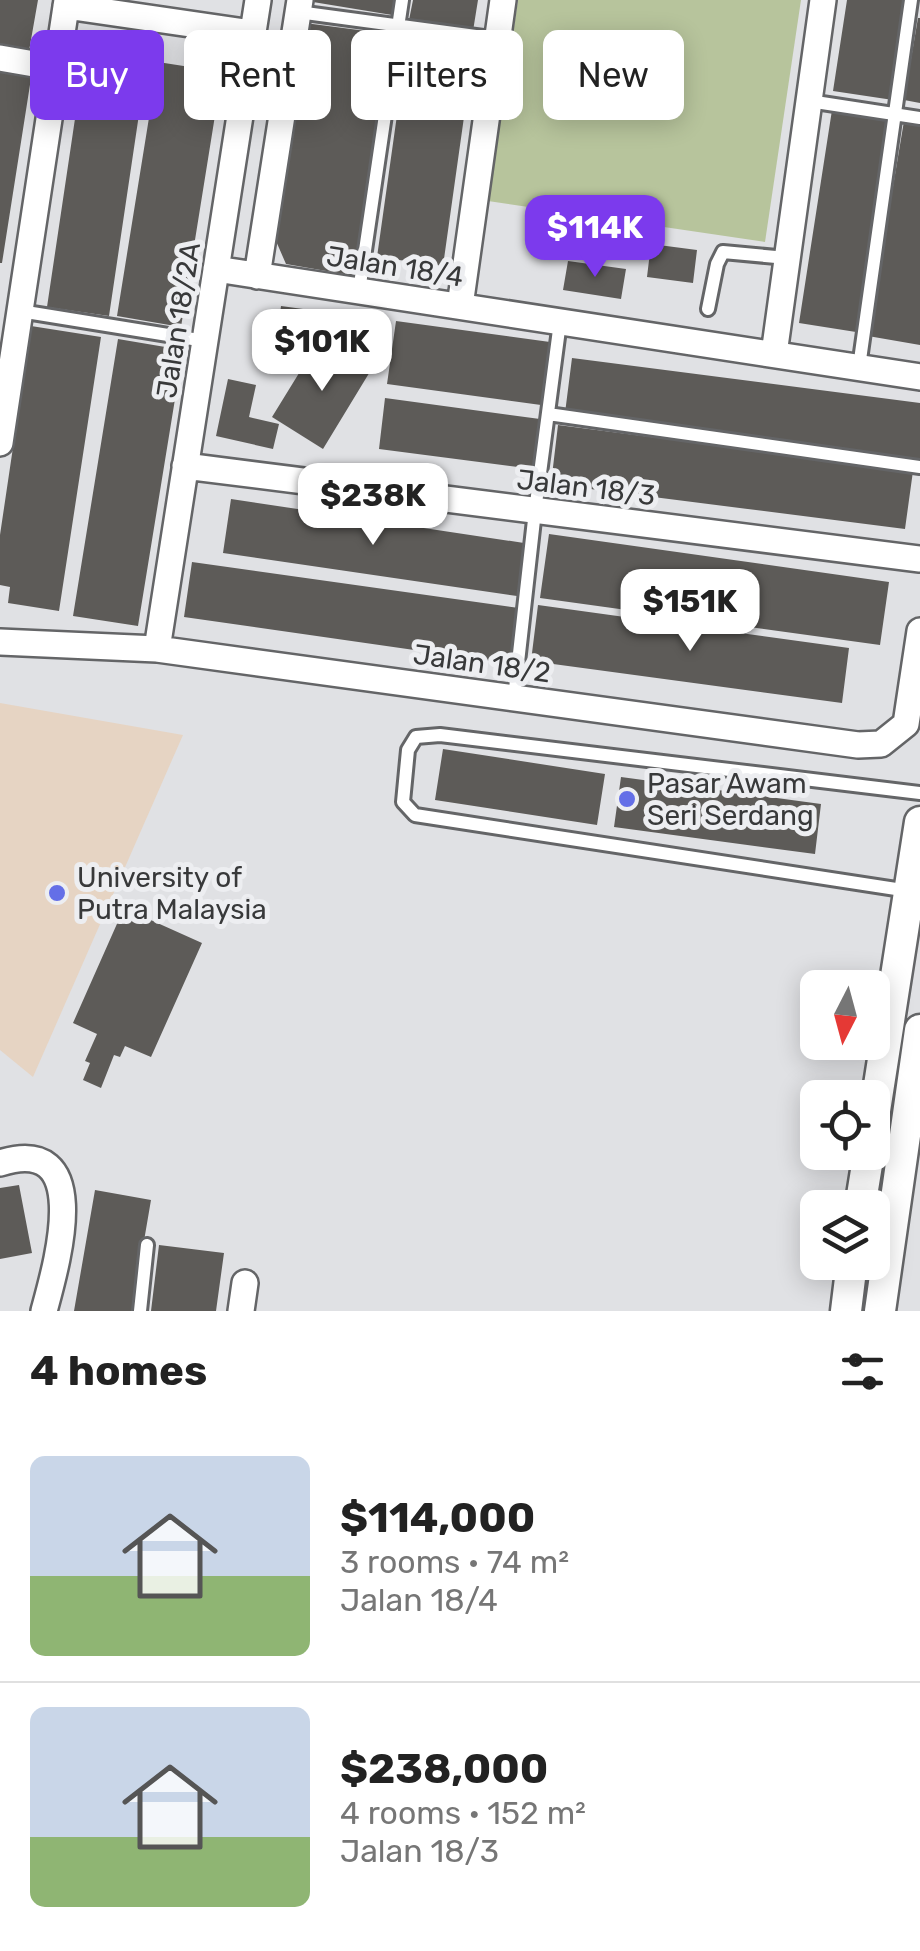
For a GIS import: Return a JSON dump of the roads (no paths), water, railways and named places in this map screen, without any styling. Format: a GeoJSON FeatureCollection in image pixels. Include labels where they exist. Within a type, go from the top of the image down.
{"type":"FeatureCollection","features":[{"type":"Feature","properties":{"kind":"street","name":"Jalan 18/2A"},"geometry":{"type":"LineString","coordinates":[[253,30],[258,0]]}},
{"type":"Feature","properties":{"kind":"street"},"geometry":{"type":"LineString","coordinates":[[499,30],[504,0]]}},
{"type":"Feature","properties":{"kind":"street"},"geometry":{"type":"LineString","coordinates":[[774,354],[823,0]]}},
{"type":"Feature","properties":{"kind":"street"},"geometry":{"type":"LineString","coordinates":[[63,30],[67,3],[234,30]]}},
{"type":"Feature","properties":{"kind":"street"},"geometry":{"type":"LineString","coordinates":[[257,276],[299,6]]}},
{"type":"Feature","properties":{"kind":"street"},"geometry":{"type":"LineString","coordinates":[[0,58],[30,63]]}},
{"type":"Feature","properties":{"kind":"street"},"geometry":{"type":"LineString","coordinates":[[0,444],[6,358],[20,312],[49,120]]}},
{"type":"Feature","properties":{"kind":"street","name":"Jalan 18/2A"},"geometry":{"type":"LineString","coordinates":[[158,648],[239,120]]}},
{"type":"Feature","properties":{"kind":"street"},"geometry":{"type":"LineString","coordinates":[[460,306],[486,120]]}},
{"type":"Feature","properties":{"kind":"street","name":"Jalan 18/4"},"geometry":{"type":"LineString","coordinates":[[216,269],[920,376]]}},
{"type":"Feature","properties":{"kind":"street","name":"Jalan 18/3"},"geometry":{"type":"LineString","coordinates":[[185,466],[920,559]]}},
{"type":"Feature","properties":{"kind":"street","name":"Jalan 18/2"},"geometry":{"type":"LineString","coordinates":[[0,642],[158,648],[858,746],[882,744],[906,724],[920,631]]}},
{"type":"Feature","properties":{"kind":"street"},"geometry":{"type":"LineString","coordinates":[[880,1080],[920,830]]}},
{"type":"Feature","properties":{"kind":"street"},"geometry":{"type":"LineString","coordinates":[[880,1311],[920,1030]]}},
{"type":"Feature","properties":{"kind":"street"},"geometry":{"type":"LineString","coordinates":[[0,1163],[19,1157],[43,1161],[55,1172],[64,1198],[44,1311]]}},
{"type":"Feature","properties":{"kind":"street"},"geometry":{"type":"LineString","coordinates":[[846,1311],[850,1280]]}},
{"type":"Feature","properties":{"kind":"street"},"geometry":{"type":"LineString","coordinates":[[241,1311],[245,1283]]}},
{"type":"Feature","properties":{"kind":"lane"},"geometry":{"type":"LineString","coordinates":[[359,291],[402,0]]}},
{"type":"Feature","properties":{"kind":"lane"},"geometry":{"type":"LineString","coordinates":[[859,367],[911,0]]}},
{"type":"Feature","properties":{"kind":"lane"},"geometry":{"type":"LineString","coordinates":[[299,6],[436,30]]}},
{"type":"Feature","properties":{"kind":"lane"},"geometry":{"type":"LineString","coordinates":[[809,101],[920,118]]}},
{"type":"Feature","properties":{"kind":"lane"},"geometry":{"type":"LineString","coordinates":[[708,309],[717,264],[724,252],[787,258]]}},
{"type":"Feature","properties":{"kind":"lane"},"geometry":{"type":"LineString","coordinates":[[20,312],[205,340]]}},
{"type":"Feature","properties":{"kind":"lane"},"geometry":{"type":"LineString","coordinates":[[514,698],[560,322]]}},
{"type":"Feature","properties":{"kind":"lane"},"geometry":{"type":"LineString","coordinates":[[548,414],[920,467]]}},
{"type":"Feature","properties":{"kind":"lane"},"geometry":{"type":"LineString","coordinates":[[910,891],[415,815],[403,802],[408,750],[416,737],[440,735],[920,793]]}},
{"type":"Feature","properties":{"kind":"lane"},"geometry":{"type":"LineString","coordinates":[[140,1311],[147,1244]]}},
{"type":"Feature","properties":{"kind":"place","name":"Pasar Awam Seri Serdang"},"geometry":{"type":"Point","coordinates":[627,799]}},
{"type":"Feature","properties":{"kind":"place","name":"University of Putra Malaysia"},"geometry":{"type":"Point","coordinates":[57,893]}}]}
